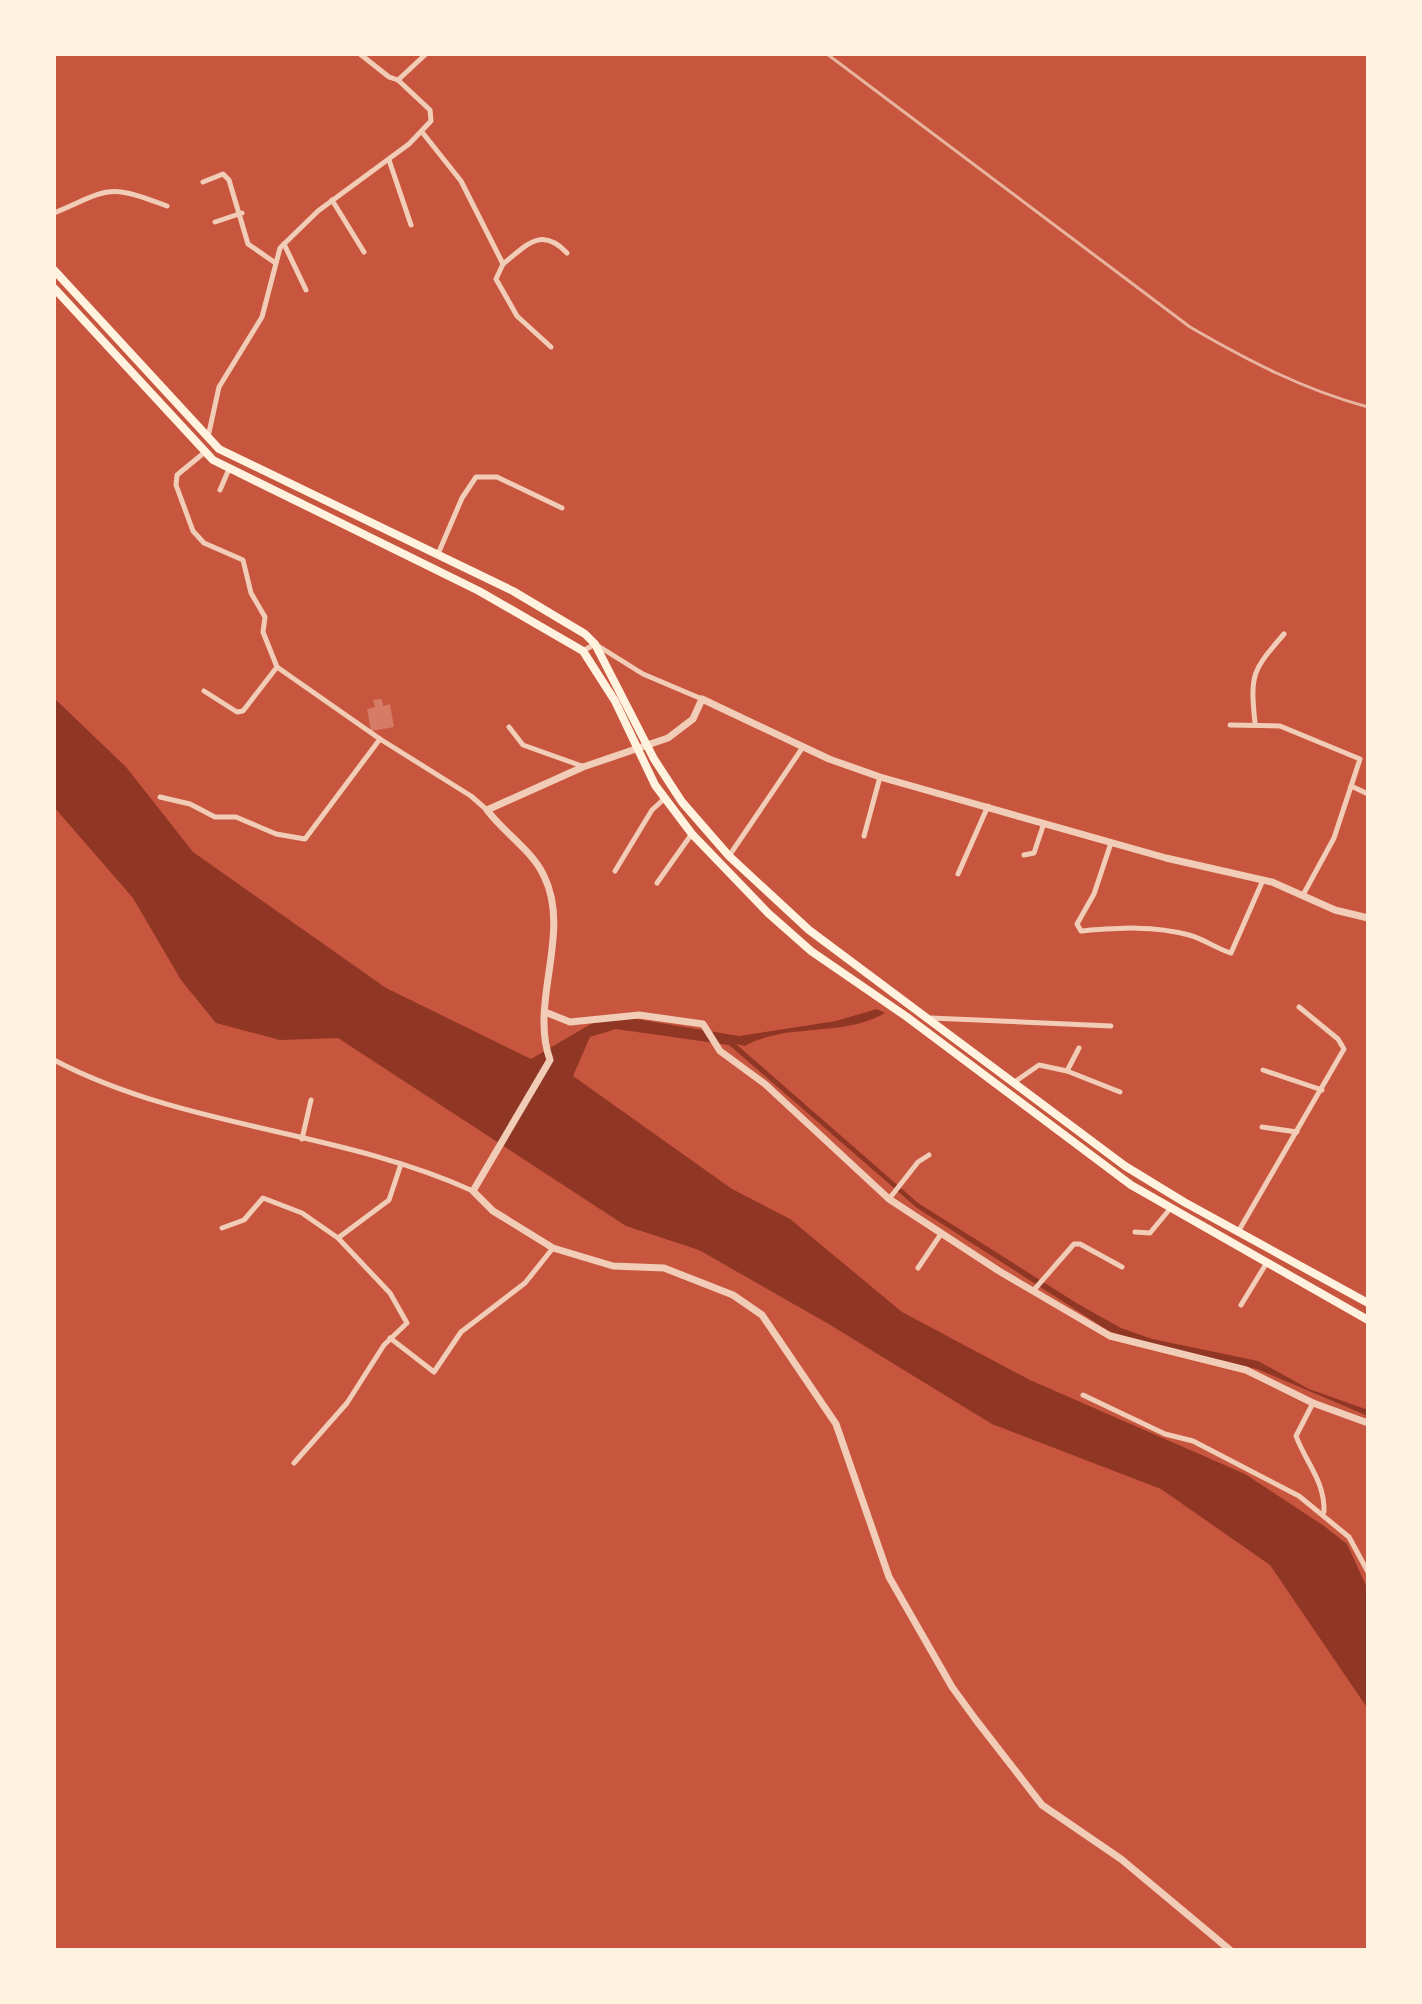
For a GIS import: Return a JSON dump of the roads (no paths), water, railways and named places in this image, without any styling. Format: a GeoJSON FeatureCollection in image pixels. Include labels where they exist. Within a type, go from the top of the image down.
{"type":"FeatureCollection","features":[{"type":"Feature","properties":{"kind":"main road"},"geometry":{"type":"LineString","coordinates":[[54,270],[208,438],[233,456],[513,591],[585,634],[595,644],[665,798],[692,834],[788,932],[928,1032],[1068,1140],[1173,1212],[1368,1320]]}},
{"type":"Feature","properties":{"kind":"main road"},"geometry":{"type":"LineString","coordinates":[[54,288],[205,452],[230,468],[479,591],[583,651],[642,746],[682,802],[729,856],[809,930],[1016,1081],[1125,1166],[1368,1303]]}},
{"type":"Feature","properties":{"kind":"main road"},"geometry":{"type":"LineString","coordinates":[[398,552],[404,540]]}},
{"type":"Feature","properties":{"kind":"main road"},"geometry":{"type":"LineString","coordinates":[[1173,1212],[1184,1202]]}},
{"type":"Feature","properties":{"kind":"street"},"geometry":{"type":"LineString","coordinates":[[208,438],[223,378],[262,317],[274,262],[284,244],[332,200],[389,160],[431,121],[432,114],[398,80],[389,77],[360,54]]}},
{"type":"Feature","properties":{"kind":"street"},"geometry":{"type":"LineString","coordinates":[[398,80],[426,54]]}},
{"type":"Feature","properties":{"kind":"street"},"geometry":{"type":"LineString","coordinates":[[422,132],[461,181],[503,264]]}},
{"type":"Feature","properties":{"kind":"street"},"geometry":{"type":"LineString","coordinates":[[389,160],[411,225]]}},
{"type":"Feature","properties":{"kind":"street"},"geometry":{"type":"LineString","coordinates":[[203,182],[223,174],[229,180],[242,213],[248,244],[274,262]]}},
{"type":"Feature","properties":{"kind":"street"},"geometry":{"type":"LineString","coordinates":[[54,213],[112,190],[124,189],[167,206]]}},
{"type":"Feature","properties":{"kind":"street"},"geometry":{"type":"LineString","coordinates":[[332,200],[364,252]]}},
{"type":"Feature","properties":{"kind":"street"},"geometry":{"type":"LineString","coordinates":[[215,222],[242,213]]}},
{"type":"Feature","properties":{"kind":"street"},"geometry":{"type":"LineString","coordinates":[[551,347],[513,310],[497,283],[503,264],[529,245],[547,237],[555,240],[567,253]]}},
{"type":"Feature","properties":{"kind":"street"},"geometry":{"type":"LineString","coordinates":[[284,244],[306,290]]}},
{"type":"Feature","properties":{"kind":"street"},"geometry":{"type":"LineString","coordinates":[[205,452],[177,475],[176,485],[187,519],[204,543],[239,557],[246,565],[251,593],[265,617],[263,632],[277,667],[380,739],[471,796],[538,865],[550,888],[551,941],[545,1012],[549,1067],[473,1191]]}},
{"type":"Feature","properties":{"kind":"street"},"geometry":{"type":"LineString","coordinates":[[220,490],[230,468]]}},
{"type":"Feature","properties":{"kind":"street"},"geometry":{"type":"LineString","coordinates":[[438,555],[462,498],[476,477],[497,477],[562,508]]}},
{"type":"Feature","properties":{"kind":"street"},"geometry":{"type":"LineString","coordinates":[[1255,723],[1251,688],[1257,665],[1284,634]]}},
{"type":"Feature","properties":{"kind":"street"},"geometry":{"type":"LineString","coordinates":[[583,651],[595,644],[643,674],[880,777],[1111,843],[1263,880],[1335,910],[1368,918]]}},
{"type":"Feature","properties":{"kind":"street"},"geometry":{"type":"LineString","coordinates":[[204,691],[237,712],[243,711],[277,667]]}},
{"type":"Feature","properties":{"kind":"street"},"geometry":{"type":"LineString","coordinates":[[487,810],[583,767],[684,728],[702,699]]}},
{"type":"Feature","properties":{"kind":"street"},"geometry":{"type":"LineString","coordinates":[[1230,725],[1255,723],[1295,730],[1358,757],[1360,762],[1334,838],[1303,895]]}},
{"type":"Feature","properties":{"kind":"street"},"geometry":{"type":"LineString","coordinates":[[509,727],[523,745],[583,767]]}},
{"type":"Feature","properties":{"kind":"street"},"geometry":{"type":"LineString","coordinates":[[160,797],[190,804],[215,817],[236,817],[276,834],[305,839],[380,739]]}},
{"type":"Feature","properties":{"kind":"street"},"geometry":{"type":"LineString","coordinates":[[729,856],[803,746]]}},
{"type":"Feature","properties":{"kind":"street"},"geometry":{"type":"LineString","coordinates":[[864,836],[880,777]]}},
{"type":"Feature","properties":{"kind":"street"},"geometry":{"type":"LineString","coordinates":[[1351,786],[1368,794]]}},
{"type":"Feature","properties":{"kind":"street"},"geometry":{"type":"LineString","coordinates":[[615,871],[652,810],[665,798]]}},
{"type":"Feature","properties":{"kind":"street"},"geometry":{"type":"LineString","coordinates":[[958,874],[988,806]]}},
{"type":"Feature","properties":{"kind":"street"},"geometry":{"type":"LineString","coordinates":[[1024,855],[1034,853],[1045,822]]}},
{"type":"Feature","properties":{"kind":"street"},"geometry":{"type":"LineString","coordinates":[[657,883],[692,834]]}},
{"type":"Feature","properties":{"kind":"street"},"geometry":{"type":"LineString","coordinates":[[1111,843],[1094,894],[1077,924],[1081,931],[1138,927],[1168,930],[1194,936],[1231,953],[1263,880]]}},
{"type":"Feature","properties":{"kind":"street"},"geometry":{"type":"LineString","coordinates":[[1238,1232],[1344,1049],[1340,1041],[1299,1007]]}},
{"type":"Feature","properties":{"kind":"street"},"geometry":{"type":"LineString","coordinates":[[545,1012],[570,1022],[639,1015],[703,1024],[716,1046],[941,1234],[1036,1286],[1110,1336],[1246,1370],[1313,1403],[1368,1423]]}},
{"type":"Feature","properties":{"kind":"street"},"geometry":{"type":"LineString","coordinates":[[930,1018],[1111,1026]]}},
{"type":"Feature","properties":{"kind":"street"},"geometry":{"type":"LineString","coordinates":[[1067,1071],[1079,1048]]}},
{"type":"Feature","properties":{"kind":"street"},"geometry":{"type":"LineString","coordinates":[[54,1060],[98,1080],[164,1102],[426,1170],[473,1191],[493,1211],[553,1248],[613,1266],[664,1268],[733,1295],[762,1315],[836,1424],[889,1577],[952,1687],[976,1720],[1042,1805],[1121,1859],[1225,1949]]}},
{"type":"Feature","properties":{"kind":"street"},"geometry":{"type":"LineString","coordinates":[[1016,1081],[1035,1066],[1067,1071],[1120,1092]]}},
{"type":"Feature","properties":{"kind":"street"},"geometry":{"type":"LineString","coordinates":[[1263,1070],[1322,1090]]}},
{"type":"Feature","properties":{"kind":"street"},"geometry":{"type":"LineString","coordinates":[[302,1139],[311,1100]]}},
{"type":"Feature","properties":{"kind":"street"},"geometry":{"type":"LineString","coordinates":[[1262,1127],[1297,1132]]}},
{"type":"Feature","properties":{"kind":"street"},"geometry":{"type":"LineString","coordinates":[[892,1195],[918,1162],[929,1155]]}},
{"type":"Feature","properties":{"kind":"street"},"geometry":{"type":"LineString","coordinates":[[338,1238],[389,1200],[401,1164]]}},
{"type":"Feature","properties":{"kind":"street"},"geometry":{"type":"LineString","coordinates":[[222,1228],[244,1220],[263,1198],[302,1213],[338,1238],[404,1313],[407,1323],[390,1338],[347,1403],[294,1463]]}},
{"type":"Feature","properties":{"kind":"street"},"geometry":{"type":"LineString","coordinates":[[1135,1232],[1150,1233],[1173,1212]]}},
{"type":"Feature","properties":{"kind":"street"},"geometry":{"type":"LineString","coordinates":[[918,1268],[941,1234]]}},
{"type":"Feature","properties":{"kind":"street"},"geometry":{"type":"LineString","coordinates":[[1036,1286],[1064,1252],[1076,1243],[1122,1267]]}},
{"type":"Feature","properties":{"kind":"street"},"geometry":{"type":"LineString","coordinates":[[390,1338],[434,1372],[461,1332],[525,1283],[553,1248]]}},
{"type":"Feature","properties":{"kind":"street"},"geometry":{"type":"LineString","coordinates":[[1241,1305],[1266,1264]]}},
{"type":"Feature","properties":{"kind":"street"},"geometry":{"type":"LineString","coordinates":[[1083,1395],[1165,1434],[1193,1441],[1299,1496],[1324,1513],[1349,1537],[1368,1572]]}},
{"type":"Feature","properties":{"kind":"street"},"geometry":{"type":"LineString","coordinates":[[1313,1403],[1296,1436],[1324,1495],[1324,1513]]}},
{"type":"Feature","properties":{"kind":"railway"},"geometry":{"type":"LineString","coordinates":[[827,54],[1190,327],[1276,373],[1368,407]]}}]}
